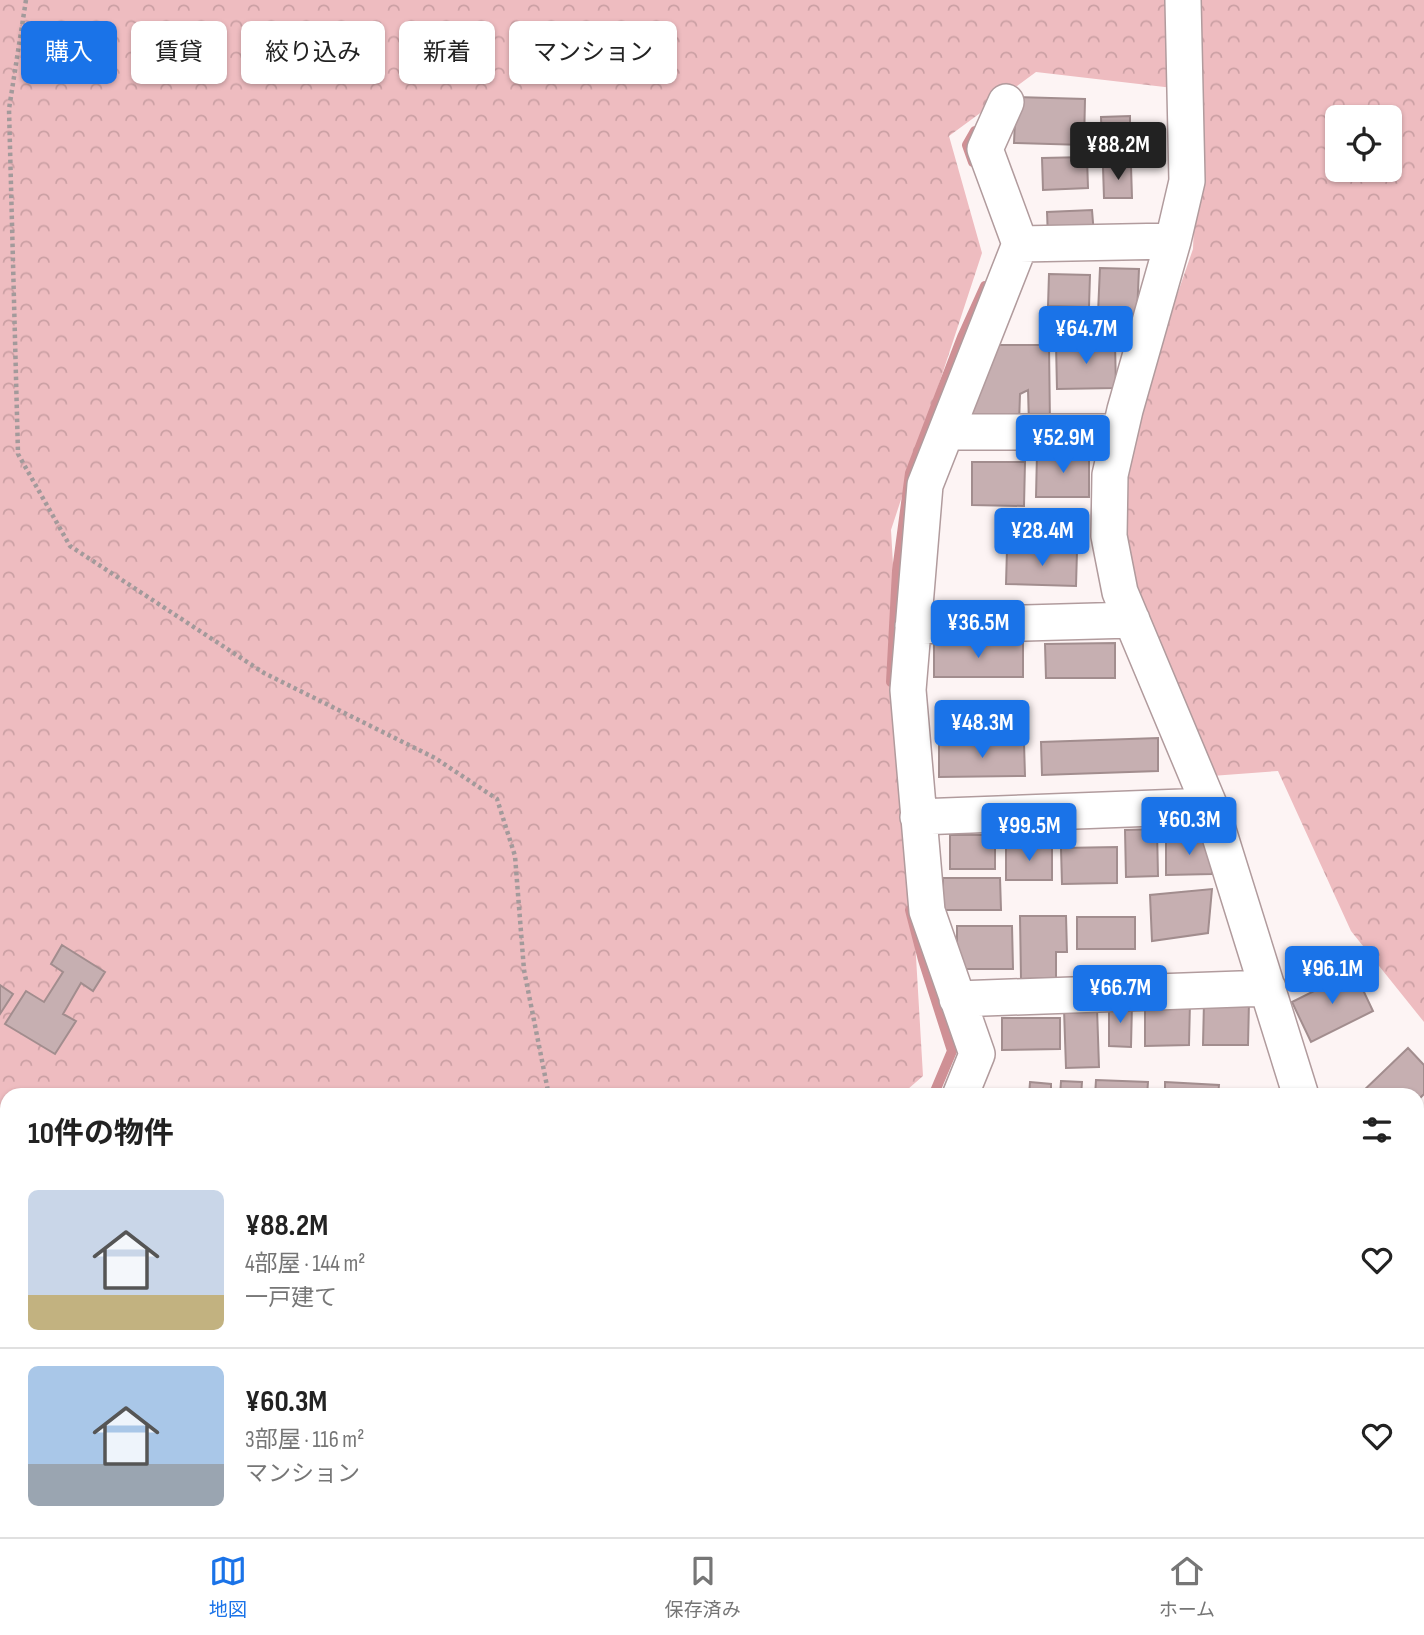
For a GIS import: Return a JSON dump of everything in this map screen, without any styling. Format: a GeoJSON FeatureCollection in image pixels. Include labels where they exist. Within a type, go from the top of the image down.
{"type":"FeatureCollection","features":[{"type":"Feature","properties":{"kind":"street"},"geometry":{"type":"LineString","coordinates":[[1183,0],[1187,181],[1173,241],[1119,432],[1110,475],[1109,536],[1120,592],[1209,806],[1299,1088]]}},
{"type":"Feature","properties":{"kind":"street"},"geometry":{"type":"LineString","coordinates":[[963,1088],[976,1054],[927,911],[908,690],[925,485],[1020,244],[985,149],[1006,102]]}},
{"type":"Feature","properties":{"kind":"street"},"geometry":{"type":"LineString","coordinates":[[1020,244],[1173,241]]}},
{"type":"Feature","properties":{"kind":"street"},"geometry":{"type":"LineString","coordinates":[[946,432],[1119,432]]}},
{"type":"Feature","properties":{"kind":"street"},"geometry":{"type":"LineString","coordinates":[[913,626],[1132,621]]}},
{"type":"Feature","properties":{"kind":"street"},"geometry":{"type":"LineString","coordinates":[[918,817],[1209,806]]}},
{"type":"Feature","properties":{"kind":"street"},"geometry":{"type":"LineString","coordinates":[[957,999],[1268,988]]}},
{"type":"Feature","properties":{"kind":"path"},"geometry":{"type":"LineString","coordinates":[[26,0],[9,110],[18,454],[70,546],[264,673],[435,758],[497,799],[515,856],[524,970],[547,1088]]}},
{"type":"Feature","properties":{"kind":"green space"},"geometry":{"type":"Polygon","coordinates":[[[0,0],[1424,0],[1424,1022],[1351,931],[1278,771],[1198,777],[1130,587],[1124,448],[1193,249],[1199,91],[1036,72],[949,136],[982,253],[891,530],[923,1076],[909,1088],[0,1088],[0,0]]]}},
{"type":"Feature","properties":{"kind":"building"},"geometry":{"type":"Polygon","coordinates":[[[1016,97],[1085,99],[1084,145],[1014,143],[1016,97]]]}},
{"type":"Feature","properties":{"kind":"building"},"geometry":{"type":"Polygon","coordinates":[[[1130,116],[1130,147],[1102,149],[1101,117],[1130,116]]]}},
{"type":"Feature","properties":{"kind":"building"},"geometry":{"type":"Polygon","coordinates":[[[1087,157],[1088,188],[1043,190],[1042,158],[1087,157]]]}},
{"type":"Feature","properties":{"kind":"building"},"geometry":{"type":"Polygon","coordinates":[[[1131,166],[1132,198],[1104,198],[1103,167],[1131,166]]]}},
{"type":"Feature","properties":{"kind":"building"},"geometry":{"type":"Polygon","coordinates":[[[1092,210],[1094,235],[1048,238],[1047,212],[1092,210]]]}},
{"type":"Feature","properties":{"kind":"building"},"geometry":{"type":"Polygon","coordinates":[[[1100,268],[1139,269],[1137,314],[1098,313],[1100,268]]]}},
{"type":"Feature","properties":{"kind":"building"},"geometry":{"type":"Polygon","coordinates":[[[1049,274],[1090,275],[1089,307],[1048,306],[1049,274]]]}},
{"type":"Feature","properties":{"kind":"building"},"geometry":{"type":"Polygon","coordinates":[[[1115,343],[1116,388],[1057,389],[1056,344],[1115,343]]]}},
{"type":"Feature","properties":{"kind":"building"},"geometry":{"type":"Polygon","coordinates":[[[991,345],[1049,345],[1050,424],[1029,424],[1028,390],[1020,394],[1019,424],[969,422],[991,345]]]}},
{"type":"Feature","properties":{"kind":"building"},"geometry":{"type":"Polygon","coordinates":[[[1037,453],[1089,454],[1089,497],[1036,497],[1037,453]]]}},
{"type":"Feature","properties":{"kind":"building"},"geometry":{"type":"Polygon","coordinates":[[[972,462],[1025,462],[1024,506],[972,505],[972,462]]]}},
{"type":"Feature","properties":{"kind":"building"},"geometry":{"type":"Polygon","coordinates":[[[1007,549],[1077,551],[1076,586],[1006,584],[1007,549]]]}},
{"type":"Feature","properties":{"kind":"building"},"geometry":{"type":"Polygon","coordinates":[[[934,643],[1023,643],[1023,677],[934,677],[934,643]]]}},
{"type":"Feature","properties":{"kind":"building"},"geometry":{"type":"Polygon","coordinates":[[[1115,643],[1115,678],[1046,678],[1045,644],[1115,643]]]}},
{"type":"Feature","properties":{"kind":"building"},"geometry":{"type":"Polygon","coordinates":[[[1158,738],[1158,771],[1042,775],[1041,742],[1158,738]]]}},
{"type":"Feature","properties":{"kind":"building"},"geometry":{"type":"Polygon","coordinates":[[[1024,743],[1025,776],[939,777],[939,744],[1024,743]]]}},
{"type":"Feature","properties":{"kind":"building"},"geometry":{"type":"Polygon","coordinates":[[[1157,829],[1158,876],[1126,877],[1125,830],[1157,829]]]}},
{"type":"Feature","properties":{"kind":"building"},"geometry":{"type":"Polygon","coordinates":[[[950,835],[995,835],[995,869],[950,869],[950,835]]]}},
{"type":"Feature","properties":{"kind":"building"},"geometry":{"type":"Polygon","coordinates":[[[1166,840],[1212,840],[1212,874],[1166,875],[1166,840]]]}},
{"type":"Feature","properties":{"kind":"building"},"geometry":{"type":"Polygon","coordinates":[[[1006,846],[1052,846],[1052,880],[1006,880],[1006,846]]]}},
{"type":"Feature","properties":{"kind":"building"},"geometry":{"type":"Polygon","coordinates":[[[1117,847],[1117,883],[1062,884],[1061,848],[1117,847]]]}},
{"type":"Feature","properties":{"kind":"building"},"geometry":{"type":"Polygon","coordinates":[[[943,878],[1000,878],[1001,910],[943,910],[943,878]]]}},
{"type":"Feature","properties":{"kind":"building"},"geometry":{"type":"Polygon","coordinates":[[[1212,889],[1208,933],[1152,941],[1150,895],[1212,889]]]}},
{"type":"Feature","properties":{"kind":"building"},"geometry":{"type":"Polygon","coordinates":[[[1020,916],[1066,916],[1067,952],[1056,952],[1056,978],[1021,979],[1020,916]]]}},
{"type":"Feature","properties":{"kind":"building"},"geometry":{"type":"Polygon","coordinates":[[[1077,917],[1135,917],[1135,949],[1077,949],[1077,917]]]}},
{"type":"Feature","properties":{"kind":"building"},"geometry":{"type":"Polygon","coordinates":[[[957,926],[1012,926],[1013,969],[957,969],[957,926]]]}},
{"type":"Feature","properties":{"kind":"building"},"geometry":{"type":"Polygon","coordinates":[[[62,945],[105,972],[93,991],[81,983],[63,1014],[76,1021],[55,1054],[5,1024],[26,991],[44,1002],[63,972],[51,964],[62,945]]]}},
{"type":"Feature","properties":{"kind":"building"},"geometry":{"type":"Polygon","coordinates":[[[1354,971],[1373,1011],[1311,1042],[1292,1002],[1354,971]]]}},
{"type":"Feature","properties":{"kind":"building"},"geometry":{"type":"Polygon","coordinates":[[[0,985],[13,994],[0,1014],[0,985]]]}},
{"type":"Feature","properties":{"kind":"building"},"geometry":{"type":"Polygon","coordinates":[[[1204,1002],[1249,1002],[1248,1045],[1203,1045],[1204,1002]]]}},
{"type":"Feature","properties":{"kind":"building"},"geometry":{"type":"Polygon","coordinates":[[[1145,1003],[1190,1003],[1189,1045],[1145,1046],[1145,1003]]]}},
{"type":"Feature","properties":{"kind":"building"},"geometry":{"type":"Polygon","coordinates":[[[1109,1004],[1132,1004],[1131,1047],[1109,1046],[1109,1004]]]}},
{"type":"Feature","properties":{"kind":"building"},"geometry":{"type":"Polygon","coordinates":[[[1097,1008],[1099,1067],[1066,1068],[1064,1009],[1097,1008]]]}},
{"type":"Feature","properties":{"kind":"building"},"geometry":{"type":"Polygon","coordinates":[[[1002,1018],[1060,1018],[1060,1049],[1002,1050],[1002,1018]]]}},
{"type":"Feature","properties":{"kind":"building"},"geometry":{"type":"Polygon","coordinates":[[[1408,1048],[1424,1065],[1424,1088],[1366,1088],[1408,1048]]]}},
{"type":"Feature","properties":{"kind":"building"},"geometry":{"type":"Polygon","coordinates":[[[1096,1080],[1148,1082],[1148,1088],[1096,1088],[1096,1080]]]}},
{"type":"Feature","properties":{"kind":"building"},"geometry":{"type":"Polygon","coordinates":[[[1061,1081],[1082,1082],[1082,1088],[1061,1088],[1061,1081]]]}},
{"type":"Feature","properties":{"kind":"building"},"geometry":{"type":"Polygon","coordinates":[[[1030,1082],[1051,1084],[1051,1088],[1030,1088],[1030,1082]]]}},
{"type":"Feature","properties":{"kind":"building"},"geometry":{"type":"Polygon","coordinates":[[[1165,1082],[1219,1085],[1219,1088],[1165,1088],[1165,1082]]]}},
{"type":"Feature","properties":{"kind":"waterway"},"geometry":{"type":"LineString","coordinates":[[973,162],[967,145],[975,131]]}},
{"type":"Feature","properties":{"kind":"waterway"},"geometry":{"type":"LineString","coordinates":[[891,682],[897,571],[910,473],[962,337],[985,286]]}},
{"type":"Feature","properties":{"kind":"waterway"},"geometry":{"type":"LineString","coordinates":[[910,910],[952,1051],[936,1088]]}}]}
